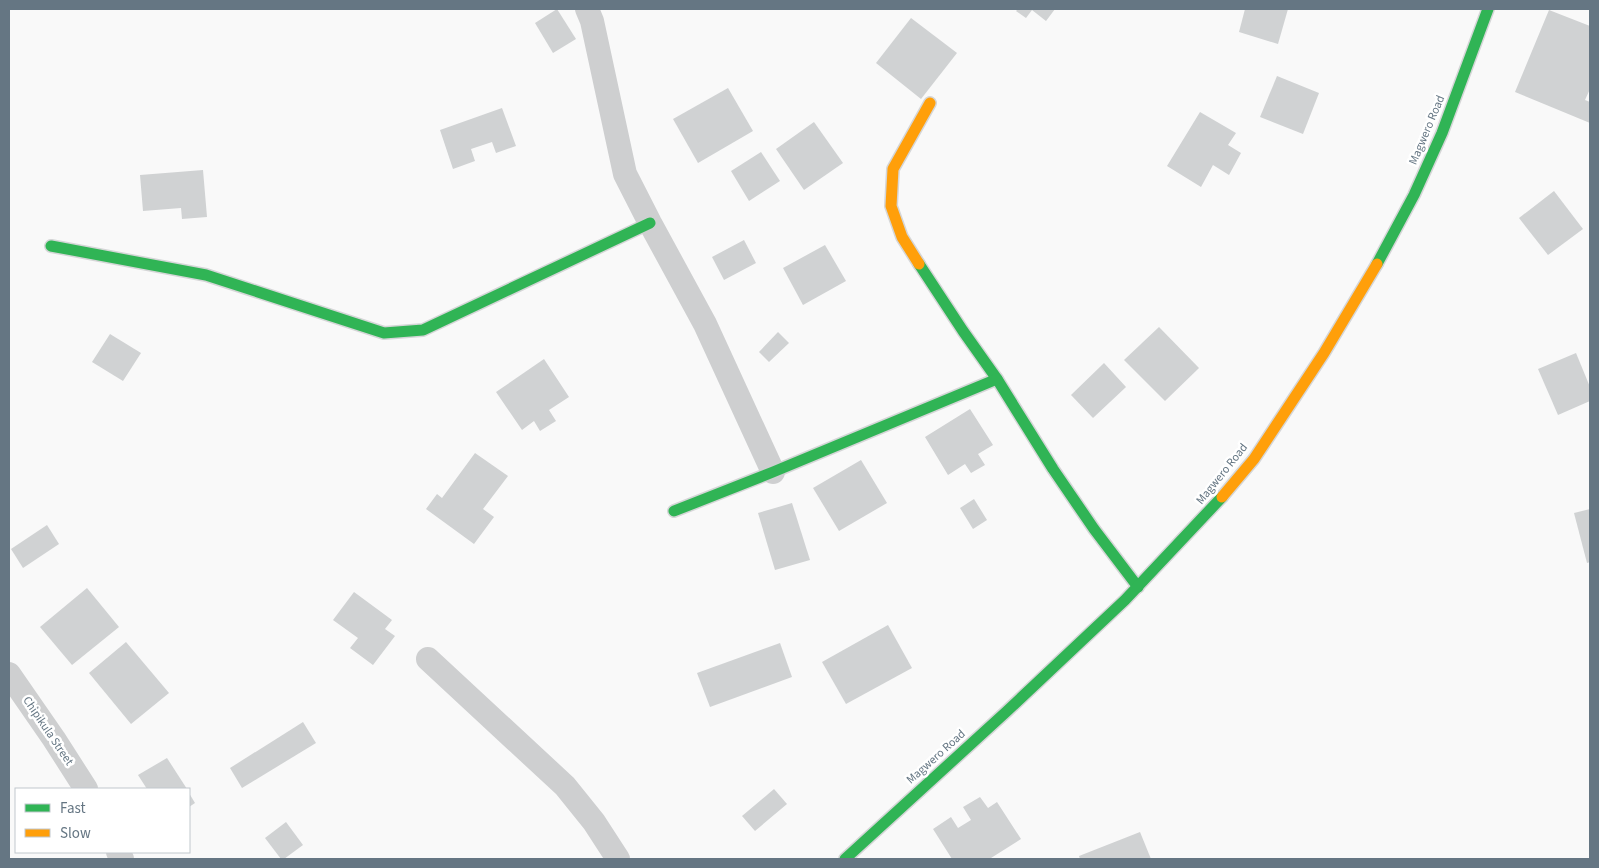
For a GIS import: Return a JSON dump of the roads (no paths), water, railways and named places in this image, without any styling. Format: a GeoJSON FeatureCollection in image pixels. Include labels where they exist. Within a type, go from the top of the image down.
{"type":"FeatureCollection","features":[{"type":"Feature","properties":{"kind":"street"},"geometry":{"type":"LineString","coordinates":[[587,9],[592,22],[625,174],[705,324],[773,472]]}},
{"type":"Feature","properties":{"kind":"street","name":"Magwero Road"},"geometry":{"type":"LineString","coordinates":[[845,859],[1006,712],[1138,587],[1213,508],[1254,459],[1366,284],[1414,195],[1442,133],[1488,9]]}},
{"type":"Feature","properties":{"kind":"street"},"geometry":{"type":"LineString","coordinates":[[930,103],[893,169],[891,206],[902,237],[963,331],[997,379],[1053,469],[1094,529],[1138,587]]}},
{"type":"Feature","properties":{"kind":"street"},"geometry":{"type":"LineString","coordinates":[[50,246],[206,275],[384,333],[423,330],[650,223]]}},
{"type":"Feature","properties":{"kind":"street"},"geometry":{"type":"LineString","coordinates":[[674,511],[997,379]]}},
{"type":"Feature","properties":{"kind":"street"},"geometry":{"type":"LineString","coordinates":[[428,659],[565,786],[594,822],[618,859]]}},
{"type":"Feature","properties":{"kind":"street","name":"Chipikula Street"},"geometry":{"type":"LineString","coordinates":[[9,674],[54,738],[85,788]]}}]}
